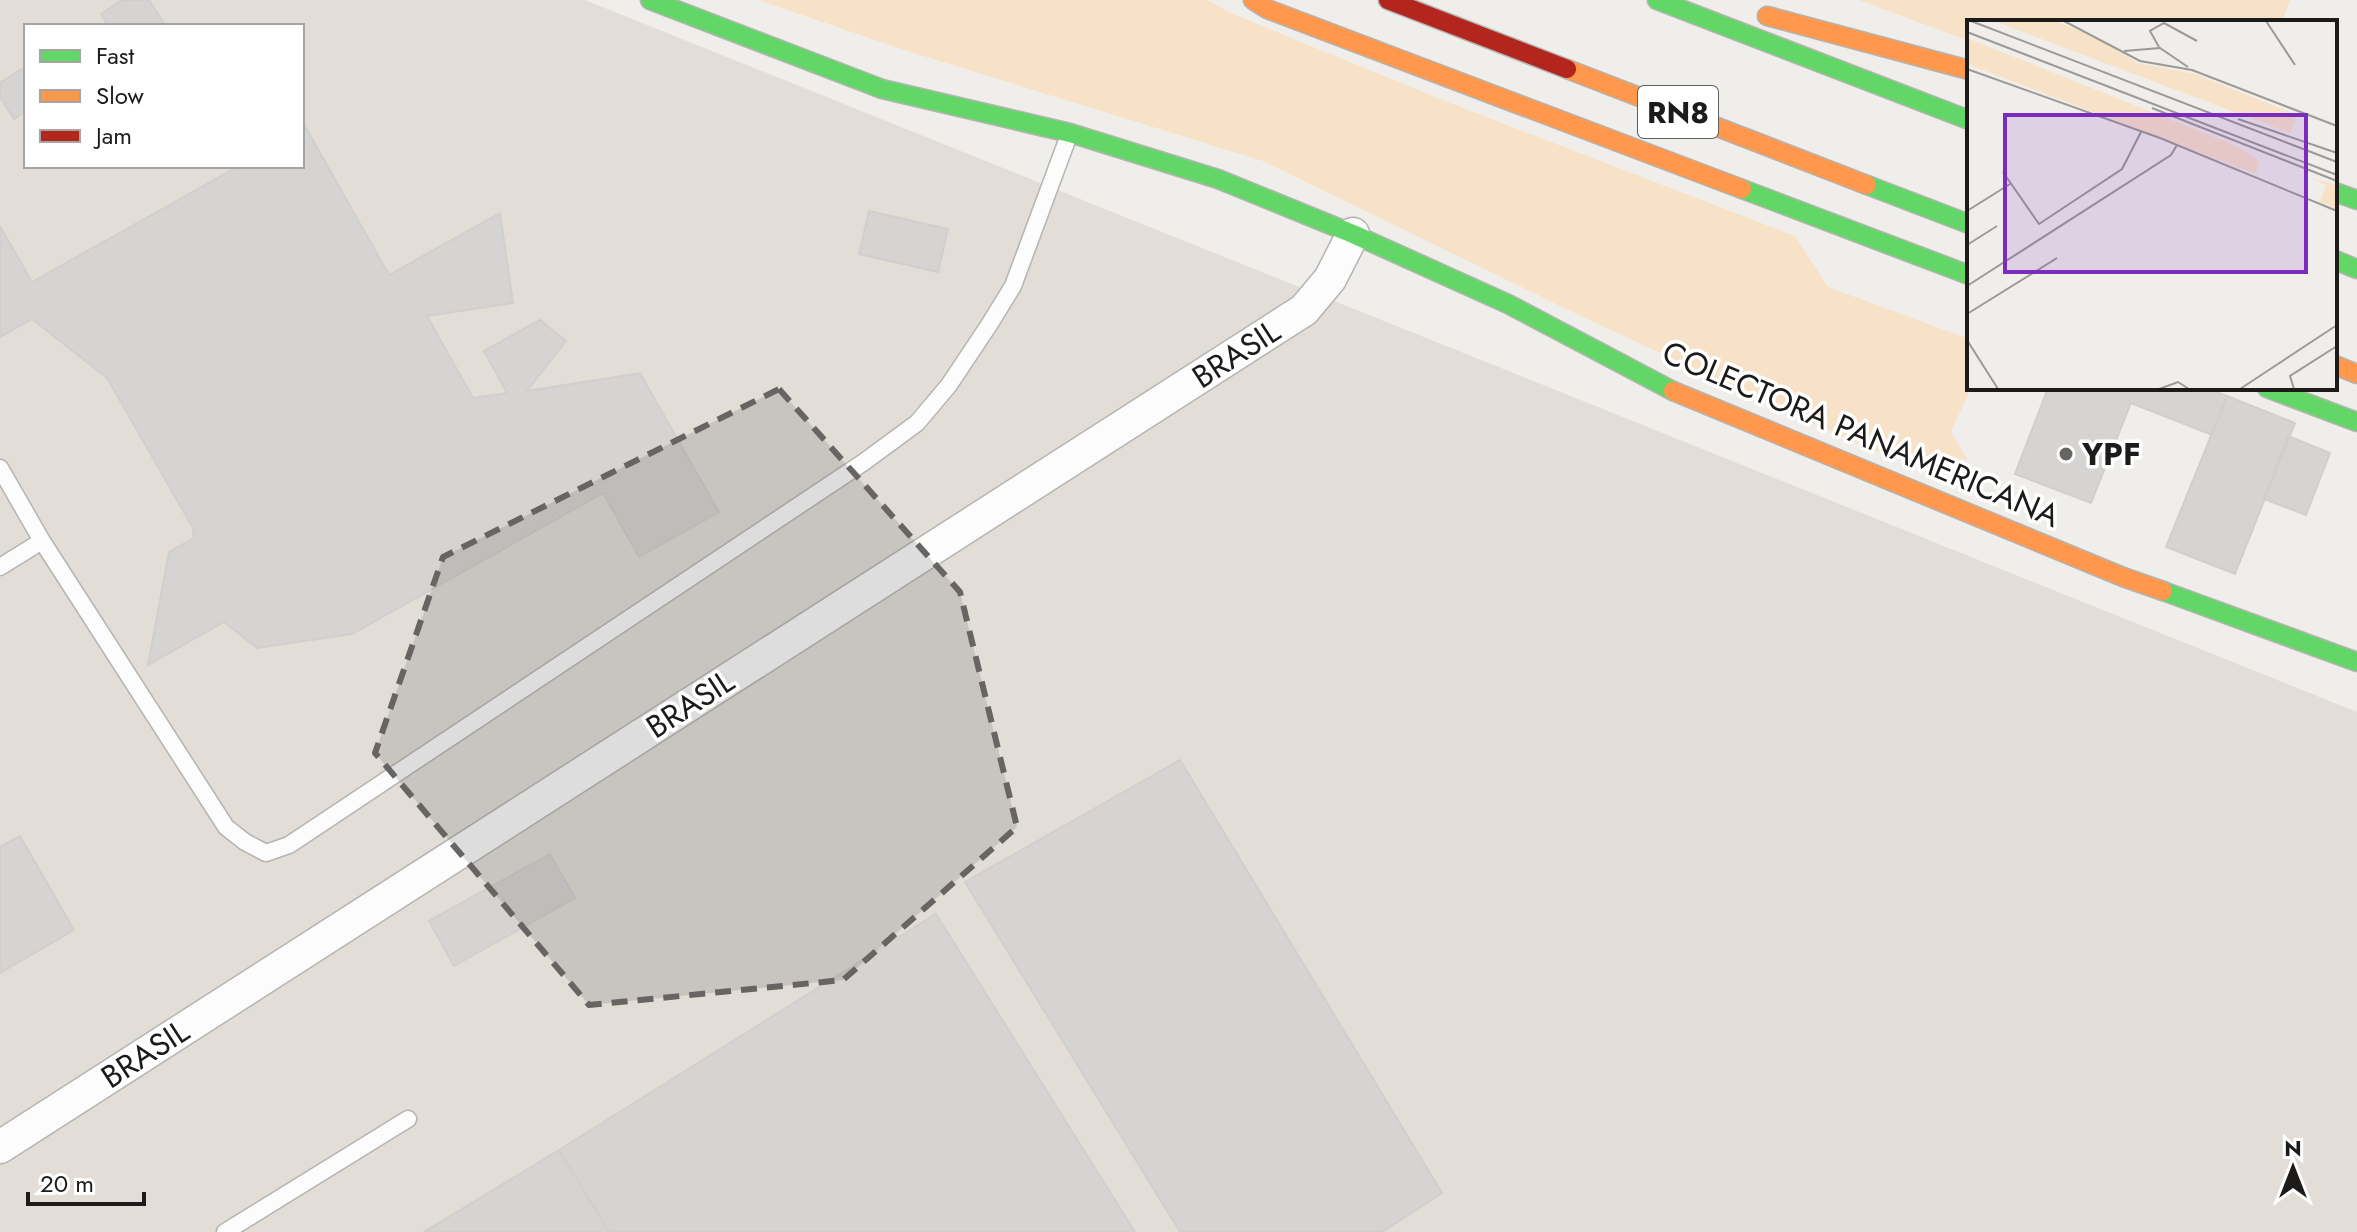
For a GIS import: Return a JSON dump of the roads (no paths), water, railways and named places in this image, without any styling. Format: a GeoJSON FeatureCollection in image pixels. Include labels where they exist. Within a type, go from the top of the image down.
{"type":"FeatureCollection","features":[{"type":"Feature","properties":{"kind":"main road","name":"COLECTORA PANAMERICANA"},"geometry":{"type":"LineString","coordinates":[[650,0],[882,89],[1070,133],[1218,179],[1353,234],[1508,304],[1678,394],[2123,577],[2357,662]]}},
{"type":"Feature","properties":{"kind":"main road"},"geometry":{"type":"LineString","coordinates":[[1253,0],[1267,9],[1967,274]]}},
{"type":"Feature","properties":{"kind":"main road","name":"RN8"},"geometry":{"type":"LineString","coordinates":[[1388,0],[1967,223]]}},
{"type":"Feature","properties":{"kind":"main road"},"geometry":{"type":"LineString","coordinates":[[1657,0],[1967,119]]}},
{"type":"Feature","properties":{"kind":"main road"},"geometry":{"type":"LineString","coordinates":[[1754,12],[1967,69]]}},
{"type":"Feature","properties":{"kind":"main road"},"geometry":{"type":"LineString","coordinates":[[2337,193],[2357,200]]}},
{"type":"Feature","properties":{"kind":"main road"},"geometry":{"type":"LineString","coordinates":[[2337,261],[2357,269]]}},
{"type":"Feature","properties":{"kind":"main road"},"geometry":{"type":"LineString","coordinates":[[2337,366],[2357,374]]}},
{"type":"Feature","properties":{"kind":"main road"},"geometry":{"type":"LineString","coordinates":[[2272,390],[2357,422]]}},
{"type":"Feature","properties":{"kind":"street","name":"BRASIL"},"geometry":{"type":"LineString","coordinates":[[0,1147],[1304,310],[1330,279],[1353,234]]}},
{"type":"Feature","properties":{"kind":"lane"},"geometry":{"type":"LineString","coordinates":[[0,468],[42,541],[226,827],[266,853],[289,845],[851,471],[917,423],[949,385],[1013,286],[1070,133]]}},
{"type":"Feature","properties":{"kind":"lane"},"geometry":{"type":"LineString","coordinates":[[0,567],[42,541]]}},
{"type":"Feature","properties":{"kind":"lane"},"geometry":{"type":"LineString","coordinates":[[225,1232],[408,1119]]}},
{"type":"Feature","properties":{"kind":"place","name":"YPF"},"geometry":{"type":"Point","coordinates":[2066,454]}}]}
